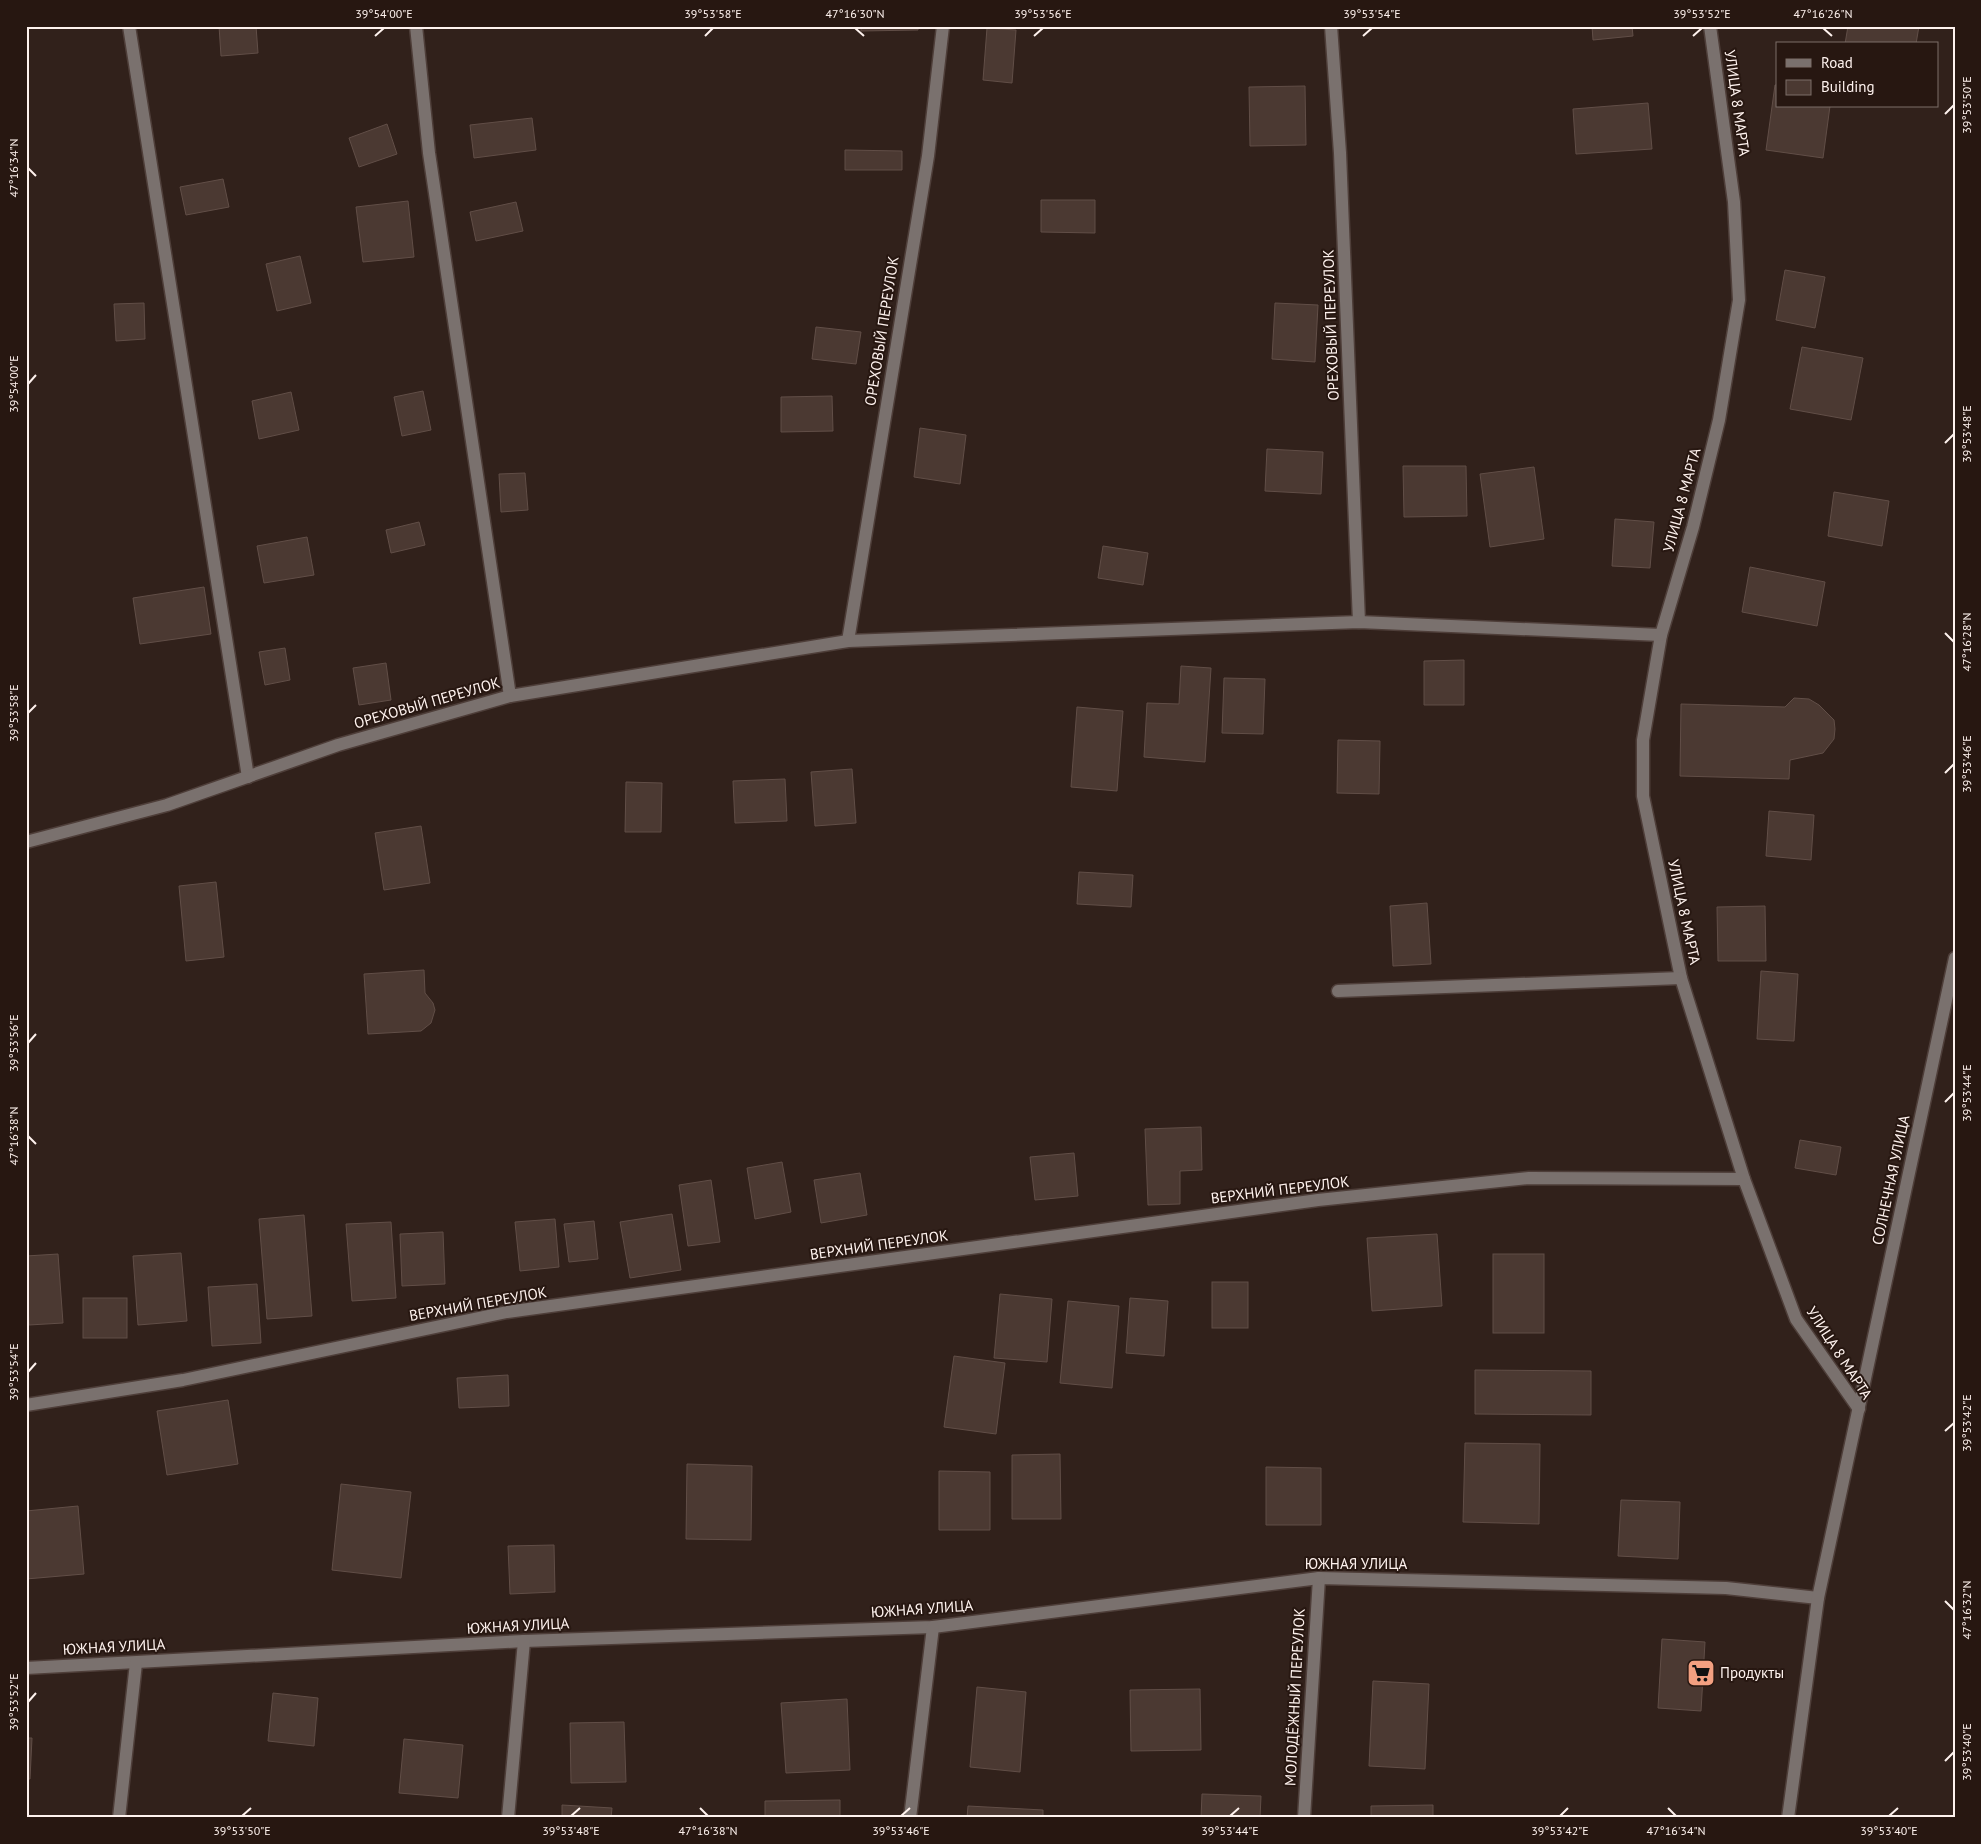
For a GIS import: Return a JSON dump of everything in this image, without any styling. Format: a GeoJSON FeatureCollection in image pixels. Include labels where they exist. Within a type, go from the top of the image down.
{"type":"FeatureCollection","features":[{"type":"Feature","properties":{"kind":"street"},"geometry":{"type":"LineString","coordinates":[[129,26],[248,777]]}},
{"type":"Feature","properties":{"kind":"street"},"geometry":{"type":"LineString","coordinates":[[416,26],[431,163],[510,696]]}},
{"type":"Feature","properties":{"kind":"street","name":"ОРЕХОВЫЙ ПЕРЕУЛОК"},"geometry":{"type":"LineString","coordinates":[[848,641],[928,156],[943,26]]}},
{"type":"Feature","properties":{"kind":"street","name":"ОРЕХОВЫЙ ПЕРЕУЛОК"},"geometry":{"type":"LineString","coordinates":[[1331,26],[1340,153],[1359,622]]}},
{"type":"Feature","properties":{"kind":"street","name":"УЛИЦА 8 МАРТА"},"geometry":{"type":"LineString","coordinates":[[1710,26],[1734,202],[1739,300],[1719,420],[1693,527],[1661,635],[1643,740],[1643,796],[1681,978],[1744,1179],[1796,1319],[1859,1410],[1818,1598],[1788,1818]]}},
{"type":"Feature","properties":{"kind":"street","name":"ОРЕХОВЫЙ ПЕРЕУЛОК"},"geometry":{"type":"LineString","coordinates":[[26,842],[167,805],[338,745],[510,696],[848,641],[1359,622],[1661,635]]}},
{"type":"Feature","properties":{"kind":"street","name":"СОЛНЕЧНАЯ УЛИЦА"},"geometry":{"type":"LineString","coordinates":[[1859,1410],[1955,958]]}},
{"type":"Feature","properties":{"kind":"street","name":"УЛИЦА 8 МАРТА"},"geometry":{"type":"LineString","coordinates":[[1338,991],[1681,978]]}},
{"type":"Feature","properties":{"kind":"street","name":"ВЕРХНИЙ ПЕРЕУЛОК"},"geometry":{"type":"LineString","coordinates":[[26,1405],[183,1380],[508,1312],[1318,1200],[1529,1178],[1744,1179]]}},
{"type":"Feature","properties":{"kind":"street","name":"ЮЖНАЯ УЛИЦА"},"geometry":{"type":"LineString","coordinates":[[26,1668],[524,1641],[933,1627],[1319,1578],[1726,1588],[1818,1598]]}},
{"type":"Feature","properties":{"kind":"street","name":"МОЛОДЁЖНЫЙ ПЕРЕУЛОК"},"geometry":{"type":"LineString","coordinates":[[1304,1818],[1319,1578]]}},
{"type":"Feature","properties":{"kind":"street"},"geometry":{"type":"LineString","coordinates":[[910,1818],[933,1627]]}},
{"type":"Feature","properties":{"kind":"street"},"geometry":{"type":"LineString","coordinates":[[508,1818],[524,1641]]}},
{"type":"Feature","properties":{"kind":"street"},"geometry":{"type":"LineString","coordinates":[[119,1818],[136,1662]]}},
{"type":"Feature","properties":{"kind":"building"},"geometry":{"type":"Polygon","coordinates":[[[219,26],[256,26],[258,53],[221,56],[219,26]]]}},
{"type":"Feature","properties":{"kind":"building"},"geometry":{"type":"Polygon","coordinates":[[[861,26],[918,26],[918,30],[861,31],[861,26]]]}},
{"type":"Feature","properties":{"kind":"building"},"geometry":{"type":"Polygon","coordinates":[[[1592,26],[1632,26],[1633,36],[1593,40],[1592,26]]]}},
{"type":"Feature","properties":{"kind":"building"},"geometry":{"type":"Polygon","coordinates":[[[1848,26],[1919,26],[1916,42],[1845,42],[1848,26]]]}},
{"type":"Feature","properties":{"kind":"building"},"geometry":{"type":"Polygon","coordinates":[[[987,28],[1016,30],[1012,83],[983,80],[987,28]]]}},
{"type":"Feature","properties":{"kind":"building"},"geometry":{"type":"Polygon","coordinates":[[[1775,85],[1776,108],[1830,108],[1823,158],[1766,150],[1775,85]]]}},
{"type":"Feature","properties":{"kind":"building"},"geometry":{"type":"Polygon","coordinates":[[[1305,86],[1306,145],[1250,146],[1249,87],[1305,86]]]}},
{"type":"Feature","properties":{"kind":"building"},"geometry":{"type":"Polygon","coordinates":[[[1648,103],[1652,149],[1576,154],[1573,109],[1648,103]]]}},
{"type":"Feature","properties":{"kind":"building"},"geometry":{"type":"Polygon","coordinates":[[[532,118],[536,150],[474,158],[470,125],[532,118]]]}},
{"type":"Feature","properties":{"kind":"building"},"geometry":{"type":"Polygon","coordinates":[[[387,124],[397,154],[359,167],[349,138],[387,124]]]}},
{"type":"Feature","properties":{"kind":"building"},"geometry":{"type":"Polygon","coordinates":[[[845,150],[902,151],[902,170],[845,170],[845,150]]]}},
{"type":"Feature","properties":{"kind":"building"},"geometry":{"type":"Polygon","coordinates":[[[223,179],[229,207],[186,215],[180,187],[223,179]]]}},
{"type":"Feature","properties":{"kind":"building"},"geometry":{"type":"Polygon","coordinates":[[[1041,200],[1095,200],[1095,233],[1041,232],[1041,200]]]}},
{"type":"Feature","properties":{"kind":"building"},"geometry":{"type":"Polygon","coordinates":[[[408,201],[414,257],[363,262],[356,207],[408,201]]]}},
{"type":"Feature","properties":{"kind":"building"},"geometry":{"type":"Polygon","coordinates":[[[516,202],[523,231],[476,241],[470,212],[516,202]]]}},
{"type":"Feature","properties":{"kind":"building"},"geometry":{"type":"Polygon","coordinates":[[[300,256],[311,303],[277,311],[266,264],[300,256]]]}},
{"type":"Feature","properties":{"kind":"building"},"geometry":{"type":"Polygon","coordinates":[[[1785,270],[1825,277],[1815,328],[1776,320],[1785,270]]]}},
{"type":"Feature","properties":{"kind":"building"},"geometry":{"type":"Polygon","coordinates":[[[144,303],[145,339],[116,341],[114,304],[144,303]]]}},
{"type":"Feature","properties":{"kind":"building"},"geometry":{"type":"Polygon","coordinates":[[[1275,303],[1318,305],[1315,362],[1272,359],[1275,303]]]}},
{"type":"Feature","properties":{"kind":"building"},"geometry":{"type":"Polygon","coordinates":[[[816,327],[861,332],[856,364],[812,359],[816,327]]]}},
{"type":"Feature","properties":{"kind":"building"},"geometry":{"type":"Polygon","coordinates":[[[1802,347],[1863,358],[1851,420],[1790,409],[1802,347]]]}},
{"type":"Feature","properties":{"kind":"building"},"geometry":{"type":"Polygon","coordinates":[[[423,391],[431,430],[402,436],[394,397],[423,391]]]}},
{"type":"Feature","properties":{"kind":"building"},"geometry":{"type":"Polygon","coordinates":[[[291,392],[299,430],[259,439],[252,401],[291,392]]]}},
{"type":"Feature","properties":{"kind":"building"},"geometry":{"type":"Polygon","coordinates":[[[832,396],[833,431],[781,432],[781,397],[832,396]]]}},
{"type":"Feature","properties":{"kind":"building"},"geometry":{"type":"Polygon","coordinates":[[[920,428],[966,435],[960,484],[914,477],[920,428]]]}},
{"type":"Feature","properties":{"kind":"building"},"geometry":{"type":"Polygon","coordinates":[[[1267,449],[1323,452],[1321,494],[1265,491],[1267,449]]]}},
{"type":"Feature","properties":{"kind":"building"},"geometry":{"type":"Polygon","coordinates":[[[1403,466],[1466,466],[1467,516],[1404,517],[1403,466]]]}},
{"type":"Feature","properties":{"kind":"building"},"geometry":{"type":"Polygon","coordinates":[[[1534,467],[1544,539],[1490,547],[1480,474],[1534,467]]]}},
{"type":"Feature","properties":{"kind":"building"},"geometry":{"type":"Polygon","coordinates":[[[525,473],[528,510],[501,512],[499,474],[525,473]]]}},
{"type":"Feature","properties":{"kind":"building"},"geometry":{"type":"Polygon","coordinates":[[[1834,492],[1889,501],[1882,546],[1828,536],[1834,492]]]}},
{"type":"Feature","properties":{"kind":"building"},"geometry":{"type":"Polygon","coordinates":[[[1615,519],[1654,522],[1650,568],[1612,566],[1615,519]]]}},
{"type":"Feature","properties":{"kind":"building"},"geometry":{"type":"Polygon","coordinates":[[[419,522],[425,545],[391,553],[386,530],[419,522]]]}},
{"type":"Feature","properties":{"kind":"building"},"geometry":{"type":"Polygon","coordinates":[[[307,537],[314,575],[264,583],[257,546],[307,537]]]}},
{"type":"Feature","properties":{"kind":"building"},"geometry":{"type":"Polygon","coordinates":[[[1103,546],[1148,553],[1143,585],[1098,578],[1103,546]]]}},
{"type":"Feature","properties":{"kind":"building"},"geometry":{"type":"Polygon","coordinates":[[[1750,567],[1825,582],[1817,626],[1742,612],[1750,567]]]}},
{"type":"Feature","properties":{"kind":"building"},"geometry":{"type":"Polygon","coordinates":[[[204,587],[211,634],[140,644],[133,598],[204,587]]]}},
{"type":"Feature","properties":{"kind":"building"},"geometry":{"type":"Polygon","coordinates":[[[285,648],[290,680],[265,685],[259,652],[285,648]]]}},
{"type":"Feature","properties":{"kind":"building"},"geometry":{"type":"Polygon","coordinates":[[[1464,660],[1464,705],[1424,705],[1424,661],[1464,660]]]}},
{"type":"Feature","properties":{"kind":"building"},"geometry":{"type":"Polygon","coordinates":[[[386,663],[391,700],[359,705],[353,668],[386,663]]]}},
{"type":"Feature","properties":{"kind":"building"},"geometry":{"type":"Polygon","coordinates":[[[1181,666],[1211,668],[1205,762],[1144,757],[1147,703],[1179,704],[1181,666]]]}},
{"type":"Feature","properties":{"kind":"building"},"geometry":{"type":"Polygon","coordinates":[[[1224,678],[1265,679],[1263,734],[1222,733],[1224,678]]]}},
{"type":"Feature","properties":{"kind":"building"},"geometry":{"type":"Polygon","coordinates":[[[1794,698],[1809,699],[1819,705],[1834,720],[1835,729],[1834,739],[1823,753],[1790,760],[1789,779],[1680,776],[1681,704],[1785,707],[1794,698]]]}},
{"type":"Feature","properties":{"kind":"building"},"geometry":{"type":"Polygon","coordinates":[[[1077,707],[1123,711],[1117,791],[1071,787],[1077,707]]]}},
{"type":"Feature","properties":{"kind":"building"},"geometry":{"type":"Polygon","coordinates":[[[1338,740],[1380,741],[1379,794],[1337,793],[1338,740]]]}},
{"type":"Feature","properties":{"kind":"building"},"geometry":{"type":"Polygon","coordinates":[[[852,769],[856,823],[815,826],[811,772],[852,769]]]}},
{"type":"Feature","properties":{"kind":"building"},"geometry":{"type":"Polygon","coordinates":[[[785,779],[787,821],[735,823],[733,781],[785,779]]]}},
{"type":"Feature","properties":{"kind":"building"},"geometry":{"type":"Polygon","coordinates":[[[626,782],[662,783],[661,832],[625,832],[626,782]]]}},
{"type":"Feature","properties":{"kind":"building"},"geometry":{"type":"Polygon","coordinates":[[[1769,811],[1814,815],[1811,860],[1766,856],[1769,811]]]}},
{"type":"Feature","properties":{"kind":"building"},"geometry":{"type":"Polygon","coordinates":[[[421,826],[430,883],[384,890],[375,833],[421,826]]]}},
{"type":"Feature","properties":{"kind":"building"},"geometry":{"type":"Polygon","coordinates":[[[1079,872],[1133,875],[1131,907],[1077,904],[1079,872]]]}},
{"type":"Feature","properties":{"kind":"building"},"geometry":{"type":"Polygon","coordinates":[[[216,882],[224,957],[186,961],[179,886],[216,882]]]}},
{"type":"Feature","properties":{"kind":"building"},"geometry":{"type":"Polygon","coordinates":[[[1427,903],[1431,964],[1393,966],[1390,906],[1427,903]]]}},
{"type":"Feature","properties":{"kind":"building"},"geometry":{"type":"Polygon","coordinates":[[[1765,906],[1766,961],[1718,961],[1717,907],[1765,906]]]}},
{"type":"Feature","properties":{"kind":"building"},"geometry":{"type":"Polygon","coordinates":[[[424,970],[425,993],[433,1003],[435,1010],[431,1023],[421,1031],[368,1034],[364,974],[424,970]]]}},
{"type":"Feature","properties":{"kind":"building"},"geometry":{"type":"Polygon","coordinates":[[[1761,971],[1798,974],[1794,1041],[1757,1039],[1761,971]]]}},
{"type":"Feature","properties":{"kind":"building"},"geometry":{"type":"Polygon","coordinates":[[[1201,1127],[1202,1170],[1180,1171],[1180,1204],[1148,1205],[1145,1129],[1201,1127]]]}},
{"type":"Feature","properties":{"kind":"building"},"geometry":{"type":"Polygon","coordinates":[[[1800,1140],[1841,1147],[1836,1175],[1795,1168],[1800,1140]]]}},
{"type":"Feature","properties":{"kind":"building"},"geometry":{"type":"Polygon","coordinates":[[[1074,1153],[1078,1196],[1035,1200],[1030,1157],[1074,1153]]]}},
{"type":"Feature","properties":{"kind":"building"},"geometry":{"type":"Polygon","coordinates":[[[782,1162],[791,1212],[755,1219],[747,1168],[782,1162]]]}},
{"type":"Feature","properties":{"kind":"building"},"geometry":{"type":"Polygon","coordinates":[[[860,1173],[867,1215],[821,1223],[814,1180],[860,1173]]]}},
{"type":"Feature","properties":{"kind":"building"},"geometry":{"type":"Polygon","coordinates":[[[711,1180],[720,1242],[688,1246],[679,1185],[711,1180]]]}},
{"type":"Feature","properties":{"kind":"building"},"geometry":{"type":"Polygon","coordinates":[[[672,1214],[681,1270],[630,1278],[620,1222],[672,1214]]]}},
{"type":"Feature","properties":{"kind":"building"},"geometry":{"type":"Polygon","coordinates":[[[304,1215],[312,1316],[267,1319],[259,1219],[304,1215]]]}},
{"type":"Feature","properties":{"kind":"building"},"geometry":{"type":"Polygon","coordinates":[[[555,1219],[559,1267],[520,1271],[515,1222],[555,1219]]]}},
{"type":"Feature","properties":{"kind":"building"},"geometry":{"type":"Polygon","coordinates":[[[594,1221],[598,1259],[569,1262],[564,1224],[594,1221]]]}},
{"type":"Feature","properties":{"kind":"building"},"geometry":{"type":"Polygon","coordinates":[[[391,1222],[396,1298],[352,1301],[346,1224],[391,1222]]]}},
{"type":"Feature","properties":{"kind":"building"},"geometry":{"type":"Polygon","coordinates":[[[443,1232],[445,1284],[402,1286],[400,1234],[443,1232]]]}},
{"type":"Feature","properties":{"kind":"building"},"geometry":{"type":"Polygon","coordinates":[[[1437,1234],[1442,1306],[1372,1311],[1367,1238],[1437,1234]]]}},
{"type":"Feature","properties":{"kind":"building"},"geometry":{"type":"Polygon","coordinates":[[[181,1253],[187,1321],[138,1325],[133,1256],[181,1253]]]}},
{"type":"Feature","properties":{"kind":"building"},"geometry":{"type":"Polygon","coordinates":[[[58,1254],[63,1323],[29,1325],[26,1256],[58,1254]]]}},
{"type":"Feature","properties":{"kind":"building"},"geometry":{"type":"Polygon","coordinates":[[[1493,1254],[1544,1254],[1544,1333],[1493,1333],[1493,1254]]]}},
{"type":"Feature","properties":{"kind":"building"},"geometry":{"type":"Polygon","coordinates":[[[1212,1282],[1248,1282],[1248,1328],[1212,1328],[1212,1282]]]}},
{"type":"Feature","properties":{"kind":"building"},"geometry":{"type":"Polygon","coordinates":[[[257,1284],[261,1343],[212,1346],[208,1287],[257,1284]]]}},
{"type":"Feature","properties":{"kind":"building"},"geometry":{"type":"Polygon","coordinates":[[[1000,1294],[1052,1299],[1047,1362],[994,1358],[1000,1294]]]}},
{"type":"Feature","properties":{"kind":"building"},"geometry":{"type":"Polygon","coordinates":[[[83,1298],[127,1298],[127,1338],[83,1338],[83,1298]]]}},
{"type":"Feature","properties":{"kind":"building"},"geometry":{"type":"Polygon","coordinates":[[[1130,1298],[1168,1301],[1164,1356],[1126,1353],[1130,1298]]]}},
{"type":"Feature","properties":{"kind":"building"},"geometry":{"type":"Polygon","coordinates":[[[1068,1301],[1119,1306],[1112,1388],[1060,1383],[1068,1301]]]}},
{"type":"Feature","properties":{"kind":"building"},"geometry":{"type":"Polygon","coordinates":[[[954,1356],[1005,1363],[996,1434],[944,1427],[954,1356]]]}},
{"type":"Feature","properties":{"kind":"building"},"geometry":{"type":"Polygon","coordinates":[[[1475,1370],[1591,1371],[1591,1415],[1475,1414],[1475,1370]]]}},
{"type":"Feature","properties":{"kind":"building"},"geometry":{"type":"Polygon","coordinates":[[[508,1375],[509,1406],[459,1408],[457,1378],[508,1375]]]}},
{"type":"Feature","properties":{"kind":"building"},"geometry":{"type":"Polygon","coordinates":[[[228,1400],[238,1464],[167,1475],[157,1411],[228,1400]]]}},
{"type":"Feature","properties":{"kind":"building"},"geometry":{"type":"Polygon","coordinates":[[[1465,1443],[1540,1444],[1539,1524],[1463,1522],[1465,1443]]]}},
{"type":"Feature","properties":{"kind":"building"},"geometry":{"type":"Polygon","coordinates":[[[1060,1454],[1061,1519],[1012,1519],[1012,1455],[1060,1454]]]}},
{"type":"Feature","properties":{"kind":"building"},"geometry":{"type":"Polygon","coordinates":[[[687,1464],[752,1466],[751,1540],[686,1539],[687,1464]]]}},
{"type":"Feature","properties":{"kind":"building"},"geometry":{"type":"Polygon","coordinates":[[[1266,1467],[1321,1468],[1321,1525],[1266,1525],[1266,1467]]]}},
{"type":"Feature","properties":{"kind":"building"},"geometry":{"type":"Polygon","coordinates":[[[939,1471],[990,1472],[990,1530],[939,1530],[939,1471]]]}},
{"type":"Feature","properties":{"kind":"building"},"geometry":{"type":"Polygon","coordinates":[[[341,1484],[411,1492],[401,1578],[332,1570],[341,1484]]]}},
{"type":"Feature","properties":{"kind":"building"},"geometry":{"type":"Polygon","coordinates":[[[1621,1500],[1680,1502],[1678,1559],[1618,1556],[1621,1500]]]}},
{"type":"Feature","properties":{"kind":"building"},"geometry":{"type":"Polygon","coordinates":[[[78,1506],[84,1574],[26,1579],[26,1511],[78,1506]]]}},
{"type":"Feature","properties":{"kind":"building"},"geometry":{"type":"Polygon","coordinates":[[[554,1545],[555,1592],[510,1594],[508,1546],[554,1545]]]}},
{"type":"Feature","properties":{"kind":"building"},"geometry":{"type":"Polygon","coordinates":[[[1662,1639],[1705,1642],[1701,1711],[1658,1708],[1662,1639]]]}},
{"type":"Feature","properties":{"kind":"building"},"geometry":{"type":"Polygon","coordinates":[[[1373,1681],[1429,1684],[1425,1769],[1369,1766],[1373,1681]]]}},
{"type":"Feature","properties":{"kind":"building"},"geometry":{"type":"Polygon","coordinates":[[[977,1687],[1026,1692],[1020,1772],[970,1767],[977,1687]]]}},
{"type":"Feature","properties":{"kind":"building"},"geometry":{"type":"Polygon","coordinates":[[[1200,1689],[1201,1750],[1131,1751],[1130,1690],[1200,1689]]]}},
{"type":"Feature","properties":{"kind":"building"},"geometry":{"type":"Polygon","coordinates":[[[273,1693],[318,1698],[314,1746],[268,1741],[273,1693]]]}},
{"type":"Feature","properties":{"kind":"building"},"geometry":{"type":"Polygon","coordinates":[[[847,1699],[850,1770],[786,1773],[781,1703],[847,1699]]]}},
{"type":"Feature","properties":{"kind":"building"},"geometry":{"type":"Polygon","coordinates":[[[624,1722],[626,1782],[571,1783],[570,1723],[624,1722]]]}},
{"type":"Feature","properties":{"kind":"building"},"geometry":{"type":"Polygon","coordinates":[[[26,1738],[32,1738],[30,1779],[26,1779],[26,1738]]]}},
{"type":"Feature","properties":{"kind":"building"},"geometry":{"type":"Polygon","coordinates":[[[404,1739],[463,1745],[458,1798],[399,1793],[404,1739]]]}},
{"type":"Feature","properties":{"kind":"building"},"geometry":{"type":"Polygon","coordinates":[[[1202,1794],[1261,1796],[1260,1818],[1201,1818],[1202,1794]]]}},
{"type":"Feature","properties":{"kind":"building"},"geometry":{"type":"Polygon","coordinates":[[[840,1800],[840,1818],[765,1818],[765,1801],[840,1800]]]}},
{"type":"Feature","properties":{"kind":"building"},"geometry":{"type":"Polygon","coordinates":[[[562,1805],[612,1808],[611,1818],[562,1818],[562,1805]]]}},
{"type":"Feature","properties":{"kind":"building"},"geometry":{"type":"Polygon","coordinates":[[[1433,1805],[1433,1818],[1371,1818],[1371,1806],[1433,1805]]]}},
{"type":"Feature","properties":{"kind":"building"},"geometry":{"type":"Polygon","coordinates":[[[968,1806],[1043,1810],[1043,1818],[967,1818],[968,1806]]]}},
{"type":"Feature","properties":{"kind":"place","name":"Продукты"},"geometry":{"type":"Point","coordinates":[1701,1673]}}]}
